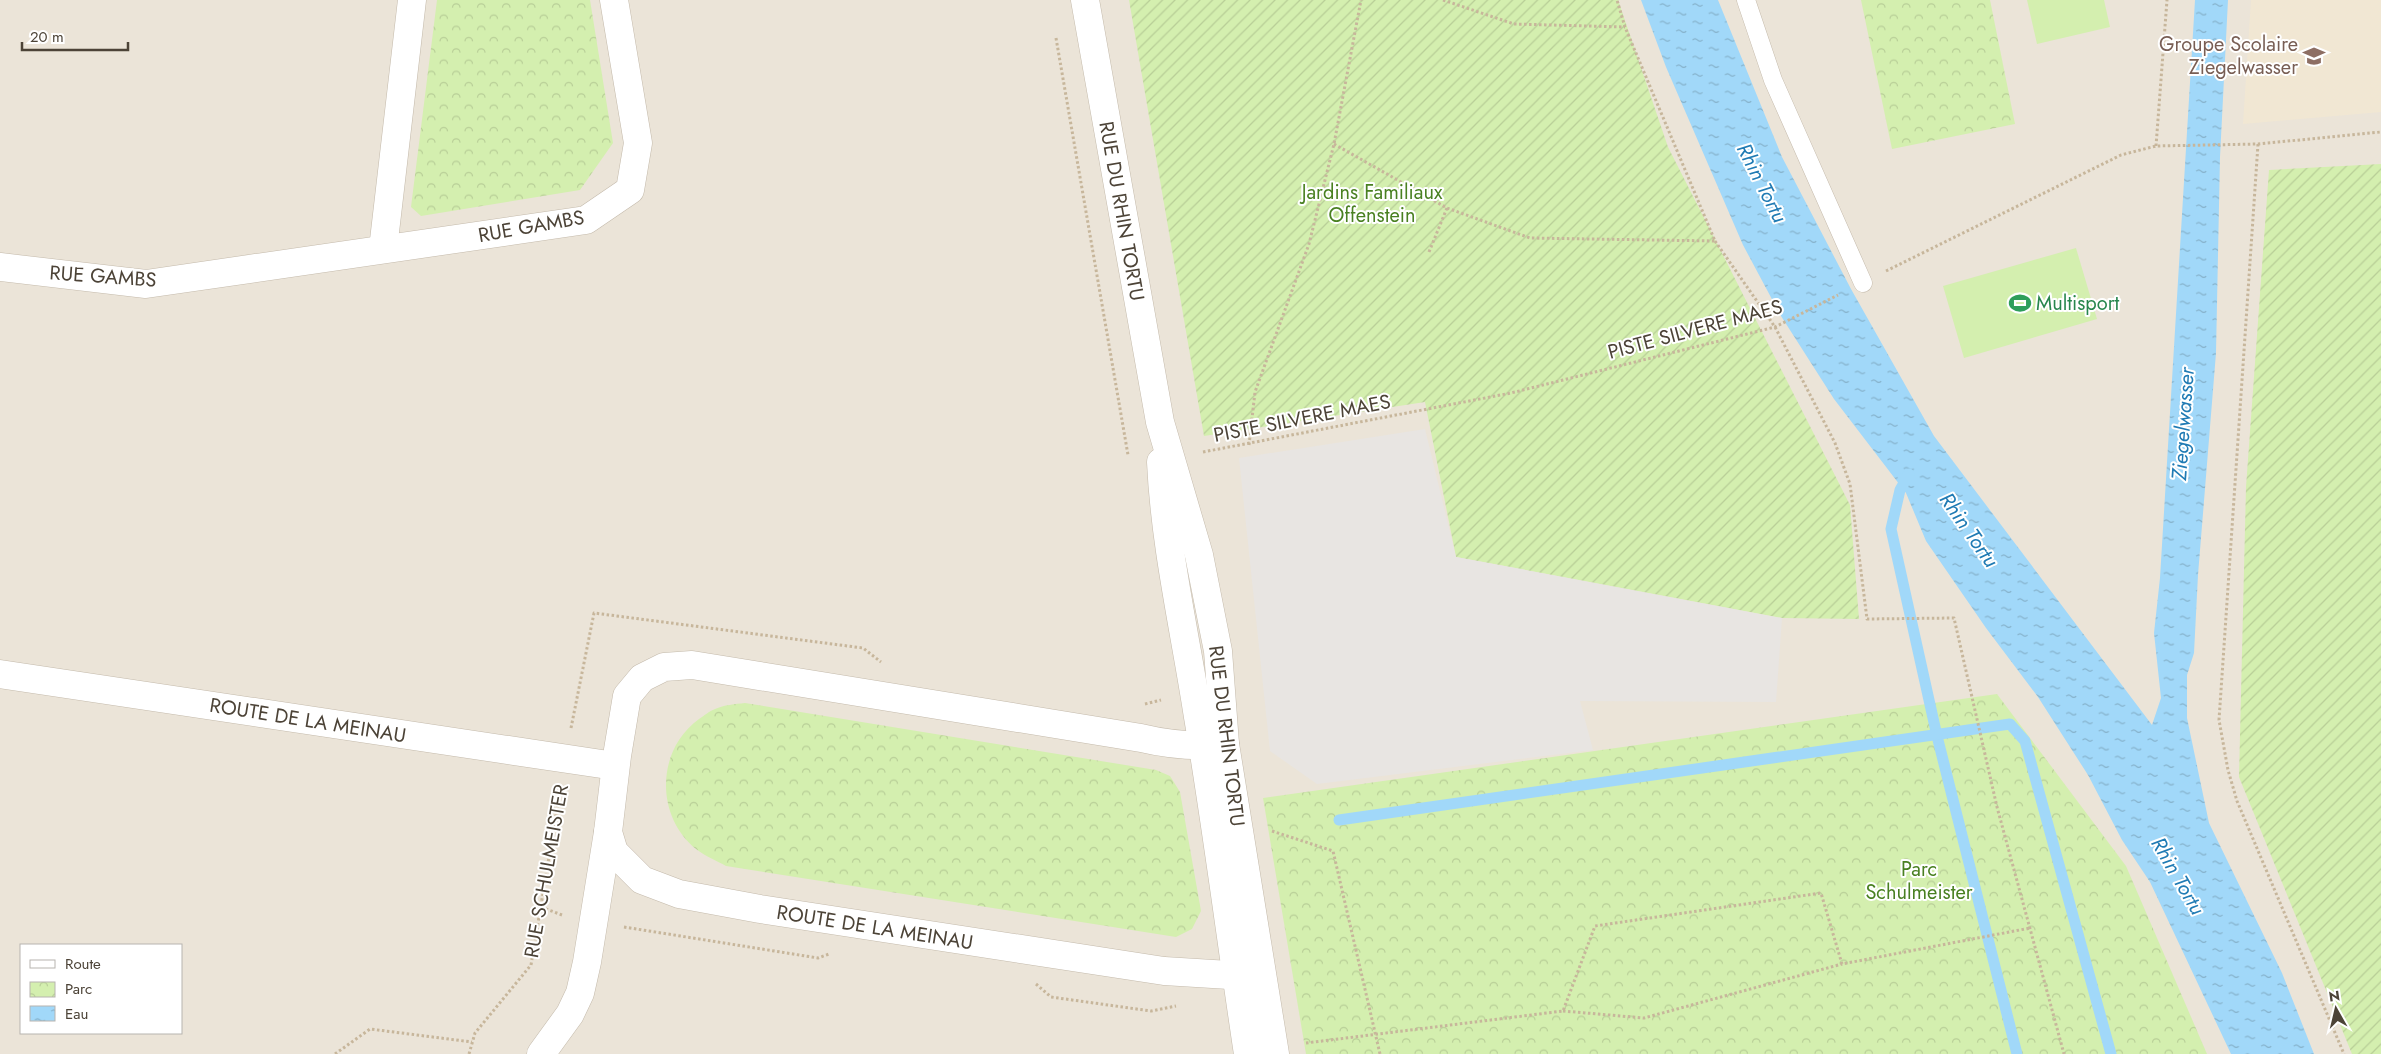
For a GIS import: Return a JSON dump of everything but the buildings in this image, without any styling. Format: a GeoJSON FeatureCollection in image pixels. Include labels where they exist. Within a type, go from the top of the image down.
{"type":"FeatureCollection","features":[{"type":"Feature","properties":{"kind":"street"},"geometry":{"type":"LineString","coordinates":[[383,249],[412,0]]}},
{"type":"Feature","properties":{"kind":"street","name":"RUE GAMBS"},"geometry":{"type":"LineString","coordinates":[[0,267],[146,284],[586,220],[630,190],[638,144],[614,0]]}},
{"type":"Feature","properties":{"kind":"street","name":"RUE DU RHIN TORTU"},"geometry":{"type":"LineString","coordinates":[[1085,0],[1160,422],[1201,564],[1218,651],[1214,745],[1225,880],[1249,976],[1274,1047]]}},
{"type":"Feature","properties":{"kind":"street","name":"RUE DU RHIN TORTU"},"geometry":{"type":"LineString","coordinates":[[1160,422],[1163,492],[1174,576],[1214,745],[1236,815],[1249,976],[1248,1054]]}},
{"type":"Feature","properties":{"kind":"street","name":"ROUTE DE LA MEINAU"},"geometry":{"type":"LineString","coordinates":[[1214,745],[1169,745],[1141,738],[692,665],[664,667],[642,678],[627,696],[615,766],[608,832],[614,852],[642,880],[679,894],[760,909],[1164,971],[1249,976]]}},
{"type":"Feature","properties":{"kind":"street","name":"ROUTE DE LA MEINAU"},"geometry":{"type":"LineString","coordinates":[[0,674],[615,766]]}},
{"type":"Feature","properties":{"kind":"street"},"geometry":{"type":"LineString","coordinates":[[541,1054],[570,1014],[580,993],[587,962],[608,832]]}},
{"type":"Feature","properties":{"kind":"lane"},"geometry":{"type":"LineString","coordinates":[[1746,0],[1772,80],[1863,283]]}},
{"type":"Feature","properties":{"kind":"path"},"geometry":{"type":"LineString","coordinates":[[1249,445],[1255,392],[1309,244],[1334,144],[1361,0]]}},
{"type":"Feature","properties":{"kind":"path"},"geometry":{"type":"LineString","coordinates":[[1443,0],[1514,24],[1625,28]]}},
{"type":"Feature","properties":{"kind":"path"},"geometry":{"type":"LineString","coordinates":[[1617,0],[1625,28],[1716,241],[1775,327],[1835,443],[1850,484],[1867,619],[1938,620],[1954,618],[1982,746],[2064,1054]]}},
{"type":"Feature","properties":{"kind":"path"},"geometry":{"type":"LineString","coordinates":[[2156,146],[2167,0]]}},
{"type":"Feature","properties":{"kind":"path","name":"PISTE SILVERE MAES"},"geometry":{"type":"LineString","coordinates":[[1171,458],[1249,445],[1511,393],[1775,327],[2121,155],[2156,146],[2258,144],[2381,132]]}},
{"type":"Feature","properties":{"kind":"path"},"geometry":{"type":"LineString","coordinates":[[1334,144],[1447,208],[1530,238],[1716,241]]}},
{"type":"Feature","properties":{"kind":"path"},"geometry":{"type":"LineString","coordinates":[[2258,144],[2219,720],[2228,770],[2237,801],[2344,1054]]}},
{"type":"Feature","properties":{"kind":"path"},"geometry":{"type":"LineString","coordinates":[[1429,252],[1447,208]]}},
{"type":"Feature","properties":{"kind":"path","name":"RUE SCHULMEISTER"},"geometry":{"type":"LineString","coordinates":[[469,1054],[475,1033],[531,965],[565,758]]}},
{"type":"Feature","properties":{"kind":"path"},"geometry":{"type":"LineString","coordinates":[[1236,815],[1271,831],[1333,851],[1380,1054]]}},
{"type":"Feature","properties":{"kind":"path"},"geometry":{"type":"LineString","coordinates":[[1563,1011],[1595,926],[1821,893],[1842,964]]}},
{"type":"Feature","properties":{"kind":"path"},"geometry":{"type":"LineString","coordinates":[[1274,1047],[1563,1011],[1644,1018],[1842,964],[2030,928]]}},
{"type":"Feature","properties":{"kind":"path"},"geometry":{"type":"LineString","coordinates":[[335,1054],[370,1028],[472,1042]]}},
{"type":"Feature","properties":{"kind":"shaded area"},"geometry":{"type":"Polygon","coordinates":[[[0,0],[2381,0],[2381,1054],[0,1054],[0,0]]]}},
{"type":"Feature","properties":{"kind":"shaded area","name":"Groupe Scolaire Ziegelwasser"},"geometry":{"type":"Polygon","coordinates":[[[2251,0],[2381,0],[2381,112],[2243,124],[2251,0]]]}},
{"type":"Feature","properties":{"kind":"shaded area"},"geometry":{"type":"Polygon","coordinates":[[[1425,429],[1456,557],[1782,618],[1776,702],[1580,701],[1593,750],[1317,784],[1270,751],[1239,458],[1425,429]]]}},
{"type":"Feature","properties":{"kind":"green space"},"geometry":{"type":"Polygon","coordinates":[[[437,0],[590,0],[613,143],[580,190],[421,216],[411,207],[437,0]]]}},
{"type":"Feature","properties":{"kind":"green space","name":"Jardins Familiaux Offenstein"},"geometry":{"type":"Polygon","coordinates":[[[1129,0],[1618,0],[1668,147],[1850,505],[1859,619],[1782,618],[1456,557],[1425,402],[1204,436],[1129,0]]]}},
{"type":"Feature","properties":{"kind":"green space"},"geometry":{"type":"Polygon","coordinates":[[[1861,0],[1990,0],[2015,124],[1892,149],[1861,0]]]}},
{"type":"Feature","properties":{"kind":"green space"},"geometry":{"type":"Polygon","coordinates":[[[2027,0],[2104,0],[2110,27],[2037,44],[2027,0]]]}},
{"type":"Feature","properties":{"kind":"green space"},"geometry":{"type":"Polygon","coordinates":[[[2381,164],[2381,1054],[2352,1054],[2239,777],[2246,487],[2269,170],[2381,164]]]}},
{"type":"Feature","properties":{"kind":"green space","name":"Multisport"},"geometry":{"type":"Polygon","coordinates":[[[2076,248],[2097,319],[1964,358],[1943,286],[2076,248]]]}},
{"type":"Feature","properties":{"kind":"green space","name":"Parc Schulmeister"},"geometry":{"type":"Polygon","coordinates":[[[1997,694],[2126,866],[2207,1054],[1306,1054],[1263,798],[1997,694]]]}},
{"type":"Feature","properties":{"kind":"green space"},"geometry":{"type":"Polygon","coordinates":[[[745,703],[1156,770],[1170,776],[1180,792],[1201,911],[1192,929],[1176,937],[726,866],[696,849],[683,835],[673,819],[668,802],[666,783],[668,765],[675,748],[685,732],[699,719],[713,710],[745,703]]]}},
{"type":"Feature","properties":{"kind":"water"},"geometry":{"type":"Polygon","coordinates":[[[1641,0],[1718,0],[1782,157],[1851,289],[1934,436],[2152,725],[2161,698],[2154,633],[2160,578],[2195,0],[2228,0],[2220,157],[2216,353],[2198,575],[2194,653],[2187,675],[2187,718],[2209,823],[2282,973],[2314,1054],[2231,1054],[2150,882],[2122,840],[2088,775],[2038,697],[1986,628],[1926,541],[1906,493],[1834,399],[1781,316],[1743,245],[1666,67],[1641,0]]]}},
{"type":"Feature","properties":{"kind":"waterway"},"geometry":{"type":"LineString","coordinates":[[1909,474],[1900,490],[1891,529],[1937,736],[2017,1054]]}},
{"type":"Feature","properties":{"kind":"waterway"},"geometry":{"type":"LineString","coordinates":[[1339,820],[2010,724],[2025,741],[2111,1054]]}},
{"type":"Feature","properties":{"kind":"place","name":"Groupe Scolaire Ziegelwasser"},"geometry":{"type":"Point","coordinates":[2314,56]}},
{"type":"Feature","properties":{"kind":"place","name":"Multisport"},"geometry":{"type":"Point","coordinates":[2020,303]}},
{"type":"Feature","properties":{"kind":"water label","name":"Rhin Tortu"},"geometry":{"type":"Point","coordinates":[1762,183]}},
{"type":"Feature","properties":{"kind":"water label","name":"Ziegelwasser"},"geometry":{"type":"Point","coordinates":[2183,424]}},
{"type":"Feature","properties":{"kind":"water label","name":"Rhin Tortu"},"geometry":{"type":"Point","coordinates":[1969,530]}},
{"type":"Feature","properties":{"kind":"water label","name":"Rhin Tortu"},"geometry":{"type":"Point","coordinates":[2178,876]}}]}
